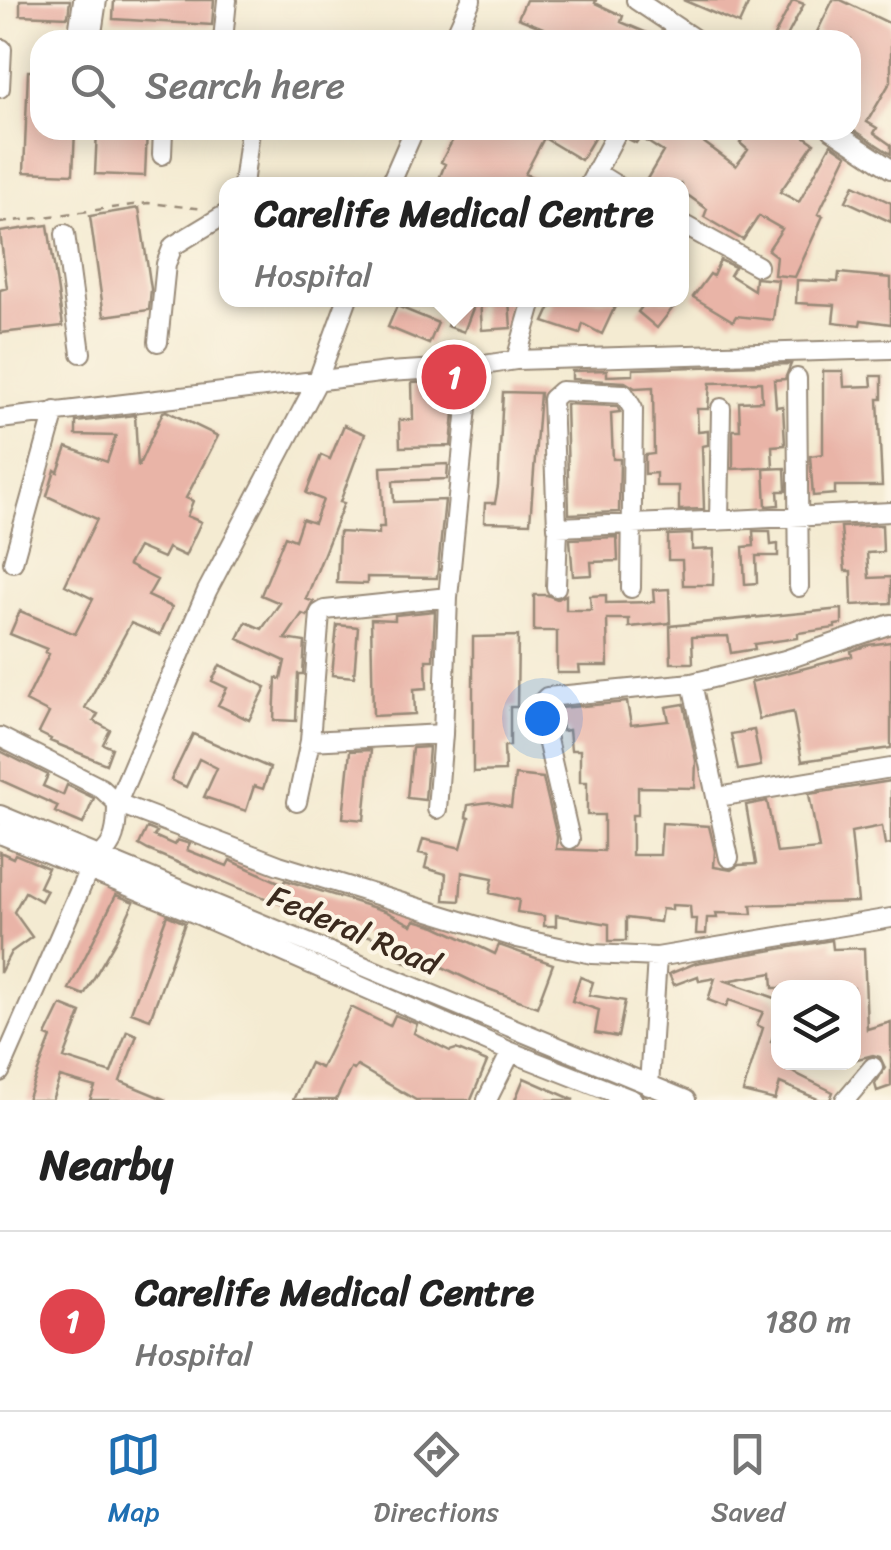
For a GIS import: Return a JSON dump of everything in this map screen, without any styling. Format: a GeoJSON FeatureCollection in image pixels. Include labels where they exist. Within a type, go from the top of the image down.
{"type":"FeatureCollection","features":[{"type":"Feature","properties":{"kind":"street"},"geometry":{"type":"LineString","coordinates":[[79,30],[83,0]]}},
{"type":"Feature","properties":{"kind":"street"},"geometry":{"type":"LineString","coordinates":[[93,30],[96,0]]}},
{"type":"Feature","properties":{"kind":"street"},"geometry":{"type":"LineString","coordinates":[[224,30],[226,0]]}},
{"type":"Feature","properties":{"kind":"street"},"geometry":{"type":"LineString","coordinates":[[458,30],[471,0]]}},
{"type":"Feature","properties":{"kind":"street"},"geometry":{"type":"LineString","coordinates":[[636,0],[667,30]]}},
{"type":"Feature","properties":{"kind":"street"},"geometry":{"type":"LineString","coordinates":[[0,88],[2,49]]}},
{"type":"Feature","properties":{"kind":"street"},"geometry":{"type":"LineString","coordinates":[[162,155],[163,140]]}},
{"type":"Feature","properties":{"kind":"street"},"geometry":{"type":"LineString","coordinates":[[244,177],[249,140]]}},
{"type":"Feature","properties":{"kind":"street"},"geometry":{"type":"LineString","coordinates":[[393,177],[410,140]]}},
{"type":"Feature","properties":{"kind":"street"},"geometry":{"type":"LineString","coordinates":[[593,177],[613,140]]}},
{"type":"Feature","properties":{"kind":"street"},"geometry":{"type":"LineString","coordinates":[[847,140],[891,169]]}},
{"type":"Feature","properties":{"kind":"street"},"geometry":{"type":"LineString","coordinates":[[158,342],[166,264],[173,246],[219,218]]}},
{"type":"Feature","properties":{"kind":"street"},"geometry":{"type":"LineString","coordinates":[[689,228],[758,266]]}},
{"type":"Feature","properties":{"kind":"street"},"geometry":{"type":"LineString","coordinates":[[65,234],[81,354]]}},
{"type":"Feature","properties":{"kind":"street"},"geometry":{"type":"LineString","coordinates":[[0,1072],[93,862],[111,840],[117,804],[206,592],[317,382],[344,307]]}},
{"type":"Feature","properties":{"kind":"street"},"geometry":{"type":"LineString","coordinates":[[516,360],[531,307]]}},
{"type":"Feature","properties":{"kind":"street"},"geometry":{"type":"LineString","coordinates":[[0,419],[516,360],[891,348]]}},
{"type":"Feature","properties":{"kind":"street"},"geometry":{"type":"LineString","coordinates":[[437,809],[448,597],[471,367]]}},
{"type":"Feature","properties":{"kind":"street"},"geometry":{"type":"LineString","coordinates":[[798,378],[799,587]]}},
{"type":"Feature","properties":{"kind":"street"},"geometry":{"type":"LineString","coordinates":[[556,587],[558,527],[552,399],[561,391],[571,391],[624,394],[630,403],[631,588]]}},
{"type":"Feature","properties":{"kind":"street"},"geometry":{"type":"LineString","coordinates":[[719,521],[721,408]]}},
{"type":"Feature","properties":{"kind":"street"},"geometry":{"type":"LineString","coordinates":[[12,562],[54,410]]}},
{"type":"Feature","properties":{"kind":"street"},"geometry":{"type":"LineString","coordinates":[[558,527],[891,512]]}},
{"type":"Feature","properties":{"kind":"street"},"geometry":{"type":"LineString","coordinates":[[297,802],[310,741],[320,614],[326,610],[448,597]]}},
{"type":"Feature","properties":{"kind":"street"},"geometry":{"type":"LineString","coordinates":[[570,839],[540,706],[542,700],[692,684],[785,660],[891,624]]}},
{"type":"Feature","properties":{"kind":"street"},"geometry":{"type":"LineString","coordinates":[[692,684],[729,858]]}},
{"type":"Feature","properties":{"kind":"street"},"geometry":{"type":"LineString","coordinates":[[310,741],[443,734]]}},
{"type":"Feature","properties":{"kind":"street"},"geometry":{"type":"LineString","coordinates":[[0,736],[101,788],[117,804],[279,865],[518,938],[592,954],[657,956],[891,918]]}},
{"type":"Feature","properties":{"kind":"street"},"geometry":{"type":"LineString","coordinates":[[718,797],[891,768]]}},
{"type":"Feature","properties":{"kind":"street","name":"Federal Road"},"geometry":{"type":"LineString","coordinates":[[0,814],[93,862],[511,1052],[633,1100]]}},
{"type":"Feature","properties":{"kind":"street","name":"Federal Road"},"geometry":{"type":"LineString","coordinates":[[0,834],[93,862],[686,1100]]}},
{"type":"Feature","properties":{"kind":"street"},"geometry":{"type":"LineString","coordinates":[[649,1086],[657,956]]}},
{"type":"Feature","properties":{"kind":"street"},"geometry":{"type":"LineString","coordinates":[[487,1100],[511,1052]]}},
{"type":"Feature","properties":{"kind":"street"},"geometry":{"type":"LineString","coordinates":[[845,1100],[873,1067]]}},
{"type":"Feature","properties":{"kind":"path"},"geometry":{"type":"LineString","coordinates":[[0,223],[148,203],[207,209]]}},
{"type":"Feature","properties":{"kind":"building"},"geometry":{"type":"Polygon","coordinates":[[[20,0],[70,0],[68,17],[20,15],[20,0]]]}},
{"type":"Feature","properties":{"kind":"building"},"geometry":{"type":"Polygon","coordinates":[[[114,0],[214,0],[212,25],[113,19],[114,0]]]}},
{"type":"Feature","properties":{"kind":"building"},"geometry":{"type":"Polygon","coordinates":[[[526,0],[596,0],[595,3],[623,16],[621,22],[640,30],[548,30],[518,18],[526,0]]]}},
{"type":"Feature","properties":{"kind":"building"},"geometry":{"type":"Polygon","coordinates":[[[683,0],[750,0],[739,24],[683,0]]]}},
{"type":"Feature","properties":{"kind":"building"},"geometry":{"type":"Polygon","coordinates":[[[793,0],[804,4],[790,30],[777,30],[793,0]]]}},
{"type":"Feature","properties":{"kind":"building"},"geometry":{"type":"Polygon","coordinates":[[[833,0],[841,0],[891,24],[891,81],[867,122],[877,128],[874,133],[891,145],[891,154],[861,134],[861,30],[818,30],[833,0]]]}},
{"type":"Feature","properties":{"kind":"building"},"geometry":{"type":"Polygon","coordinates":[[[30,71],[30,140],[75,140],[73,174],[24,172],[30,71]]]}},
{"type":"Feature","properties":{"kind":"building"},"geometry":{"type":"Polygon","coordinates":[[[97,140],[147,140],[145,176],[95,174],[97,140]]]}},
{"type":"Feature","properties":{"kind":"building"},"geometry":{"type":"Polygon","coordinates":[[[453,140],[543,140],[525,174],[532,177],[440,177],[445,164],[441,162],[453,140]]]}},
{"type":"Feature","properties":{"kind":"building"},"geometry":{"type":"Polygon","coordinates":[[[547,140],[593,140],[581,160],[547,140]]]}},
{"type":"Feature","properties":{"kind":"building"},"geometry":{"type":"Polygon","coordinates":[[[645,140],[701,140],[736,166],[748,150],[740,143],[742,140],[810,140],[814,143],[780,192],[799,202],[831,144],[847,155],[818,214],[823,216],[795,277],[774,275],[776,256],[768,250],[782,229],[759,216],[743,240],[704,217],[707,209],[689,196],[689,177],[648,177],[663,152],[645,140]]]}},
{"type":"Feature","properties":{"kind":"building"},"geometry":{"type":"Polygon","coordinates":[[[854,185],[891,203],[891,222],[846,201],[854,185]]]}},
{"type":"Feature","properties":{"kind":"building"},"geometry":{"type":"Polygon","coordinates":[[[139,208],[151,289],[149,310],[104,316],[90,216],[139,208]]]}},
{"type":"Feature","properties":{"kind":"building"},"geometry":{"type":"Polygon","coordinates":[[[48,225],[63,326],[0,333],[0,290],[7,288],[0,232],[48,225]]]}},
{"type":"Feature","properties":{"kind":"building"},"geometry":{"type":"Polygon","coordinates":[[[720,260],[735,267],[730,275],[754,290],[755,278],[778,280],[773,320],[736,316],[733,321],[693,297],[710,274],[713,276],[720,260]]]}},
{"type":"Feature","properties":{"kind":"building"},"geometry":{"type":"Polygon","coordinates":[[[839,273],[891,278],[891,324],[833,322],[835,305],[796,303],[797,280],[838,282],[839,273]]]}},
{"type":"Feature","properties":{"kind":"building"},"geometry":{"type":"Polygon","coordinates":[[[397,307],[438,323],[429,344],[388,327],[397,307]]]}},
{"type":"Feature","properties":{"kind":"building"},"geometry":{"type":"Polygon","coordinates":[[[454,307],[473,307],[464,332],[447,326],[454,307]]]}},
{"type":"Feature","properties":{"kind":"building"},"geometry":{"type":"Polygon","coordinates":[[[480,307],[510,307],[511,328],[482,330],[480,307]]]}},
{"type":"Feature","properties":{"kind":"building"},"geometry":{"type":"Polygon","coordinates":[[[551,307],[615,307],[602,334],[583,324],[580,334],[544,322],[551,307]]]}},
{"type":"Feature","properties":{"kind":"building"},"geometry":{"type":"Polygon","coordinates":[[[642,307],[674,307],[657,328],[638,312],[642,307]]]}},
{"type":"Feature","properties":{"kind":"building"},"geometry":{"type":"Polygon","coordinates":[[[791,364],[785,379],[774,380],[776,407],[783,406],[785,445],[772,446],[773,467],[733,469],[733,430],[740,430],[739,402],[762,401],[761,382],[710,383],[708,409],[697,409],[698,432],[708,431],[708,445],[702,446],[704,509],[679,510],[679,486],[656,486],[656,473],[645,474],[645,455],[654,454],[653,387],[572,379],[572,371],[607,370],[607,376],[633,375],[633,369],[791,364]]]}},
{"type":"Feature","properties":{"kind":"building"},"geometry":{"type":"Polygon","coordinates":[[[823,371],[843,371],[844,387],[872,386],[871,376],[882,376],[882,399],[878,399],[882,486],[835,486],[835,494],[813,496],[810,456],[823,454],[823,371]]]}},
{"type":"Feature","properties":{"kind":"building"},"geometry":{"type":"Polygon","coordinates":[[[457,380],[451,446],[400,447],[399,420],[413,420],[412,383],[457,380]]]}},
{"type":"Feature","properties":{"kind":"building"},"geometry":{"type":"Polygon","coordinates":[[[503,392],[540,393],[530,523],[484,522],[485,503],[495,503],[498,486],[503,392]]]}},
{"type":"Feature","properties":{"kind":"building"},"geometry":{"type":"Polygon","coordinates":[[[566,404],[617,406],[620,412],[611,413],[613,459],[620,459],[619,512],[569,514],[566,404]]]}},
{"type":"Feature","properties":{"kind":"building"},"geometry":{"type":"Polygon","coordinates":[[[166,411],[218,436],[186,498],[193,501],[187,516],[201,522],[185,556],[168,548],[163,558],[138,547],[128,565],[157,580],[148,596],[172,607],[160,635],[131,623],[85,708],[98,714],[94,721],[110,730],[103,744],[112,748],[106,764],[39,733],[49,713],[26,701],[49,654],[47,649],[10,634],[20,611],[75,634],[93,599],[65,585],[97,519],[47,496],[67,447],[107,462],[116,436],[76,435],[76,422],[135,415],[138,467],[166,411]]]}},
{"type":"Feature","properties":{"kind":"building"},"geometry":{"type":"Polygon","coordinates":[[[344,425],[365,434],[340,502],[344,503],[306,599],[314,602],[307,616],[302,614],[285,639],[305,642],[303,674],[298,674],[296,721],[274,720],[276,678],[281,679],[285,661],[238,639],[246,622],[262,629],[280,603],[261,595],[285,536],[295,540],[302,519],[314,523],[323,500],[306,493],[321,455],[330,459],[344,425]]]}},
{"type":"Feature","properties":{"kind":"building"},"geometry":{"type":"Polygon","coordinates":[[[448,464],[447,479],[393,481],[394,502],[445,500],[437,578],[367,577],[367,584],[337,583],[339,532],[379,534],[379,527],[384,527],[381,467],[448,464]]]}},
{"type":"Feature","properties":{"kind":"building"},"geometry":{"type":"Polygon","coordinates":[[[785,468],[786,491],[778,491],[779,505],[766,506],[764,469],[785,468]]]}},
{"type":"Feature","properties":{"kind":"building"},"geometry":{"type":"Polygon","coordinates":[[[882,525],[883,552],[867,553],[869,578],[891,577],[891,603],[852,605],[851,571],[845,571],[841,527],[882,525]]]}},
{"type":"Feature","properties":{"kind":"building"},"geometry":{"type":"Polygon","coordinates":[[[753,531],[770,531],[771,545],[778,544],[778,556],[756,556],[757,583],[745,584],[743,547],[754,546],[753,531]]]}},
{"type":"Feature","properties":{"kind":"building"},"geometry":{"type":"Polygon","coordinates":[[[692,534],[692,550],[714,549],[713,585],[683,585],[682,560],[668,560],[668,535],[692,534]]]}},
{"type":"Feature","properties":{"kind":"building"},"geometry":{"type":"Polygon","coordinates":[[[617,537],[618,561],[591,562],[592,575],[573,576],[570,539],[617,537]]]}},
{"type":"Feature","properties":{"kind":"building"},"geometry":{"type":"Polygon","coordinates":[[[669,589],[670,623],[629,627],[629,619],[607,619],[608,666],[579,666],[580,673],[557,673],[557,631],[534,631],[534,595],[557,599],[566,595],[566,610],[591,610],[590,596],[606,595],[606,603],[654,602],[653,590],[669,589]]]}},
{"type":"Feature","properties":{"kind":"building"},"geometry":{"type":"Polygon","coordinates":[[[842,609],[842,624],[835,628],[754,644],[755,649],[731,653],[728,636],[692,637],[693,663],[671,663],[670,626],[842,609]]]}},
{"type":"Feature","properties":{"kind":"building"},"geometry":{"type":"Polygon","coordinates":[[[435,611],[433,660],[426,660],[427,688],[414,689],[415,714],[373,716],[371,619],[395,620],[395,615],[435,611]]]}},
{"type":"Feature","properties":{"kind":"building"},"geometry":{"type":"Polygon","coordinates":[[[337,625],[358,627],[354,677],[332,675],[337,625]]]}},
{"type":"Feature","properties":{"kind":"building"},"geometry":{"type":"Polygon","coordinates":[[[518,636],[517,707],[510,707],[510,746],[504,746],[505,771],[473,772],[473,637],[518,636]]]}},
{"type":"Feature","properties":{"kind":"building"},"geometry":{"type":"Polygon","coordinates":[[[891,642],[891,748],[802,761],[793,712],[759,719],[751,682],[852,656],[851,651],[868,645],[891,642]]]}},
{"type":"Feature","properties":{"kind":"building"},"geometry":{"type":"Polygon","coordinates":[[[220,665],[266,687],[249,720],[218,705],[227,688],[212,681],[220,665]]]}},
{"type":"Feature","properties":{"kind":"building"},"geometry":{"type":"Polygon","coordinates":[[[627,702],[631,725],[669,721],[666,707],[684,704],[696,761],[695,788],[638,787],[638,815],[632,815],[632,855],[660,855],[662,823],[709,826],[714,867],[731,870],[756,864],[746,805],[767,801],[777,853],[819,849],[809,794],[891,781],[891,844],[885,845],[882,826],[851,832],[858,902],[751,905],[752,914],[716,913],[717,918],[707,918],[706,934],[696,934],[697,919],[691,919],[690,906],[672,905],[672,910],[662,909],[660,922],[626,918],[626,941],[609,941],[609,924],[556,915],[556,926],[544,926],[544,916],[517,912],[519,900],[490,893],[493,878],[462,872],[460,901],[444,900],[446,874],[425,868],[428,855],[419,853],[423,839],[461,848],[469,818],[468,805],[489,802],[511,807],[515,775],[543,778],[557,837],[556,849],[604,851],[604,815],[587,815],[587,782],[580,782],[580,750],[571,750],[569,730],[562,731],[560,708],[627,702]]]}},
{"type":"Feature","properties":{"kind":"building"},"geometry":{"type":"Polygon","coordinates":[[[754,730],[761,766],[738,770],[731,734],[754,730]]]}},
{"type":"Feature","properties":{"kind":"building"},"geometry":{"type":"Polygon","coordinates":[[[193,734],[270,768],[263,789],[254,786],[246,811],[204,797],[217,768],[199,759],[186,787],[171,780],[193,734]]]}},
{"type":"Feature","properties":{"kind":"building"},"geometry":{"type":"Polygon","coordinates":[[[429,747],[425,800],[407,798],[412,748],[429,747]]]}},
{"type":"Feature","properties":{"kind":"building"},"geometry":{"type":"Polygon","coordinates":[[[371,750],[364,820],[343,818],[350,751],[371,750]]]}},
{"type":"Feature","properties":{"kind":"building"},"geometry":{"type":"Polygon","coordinates":[[[0,751],[48,775],[43,786],[63,795],[67,785],[94,798],[83,824],[55,812],[58,806],[0,780],[0,751]]]}},
{"type":"Feature","properties":{"kind":"building"},"geometry":{"type":"Polygon","coordinates":[[[147,828],[157,832],[154,836],[174,845],[177,840],[190,844],[187,850],[227,866],[230,860],[283,884],[285,880],[385,911],[412,925],[415,920],[436,926],[495,954],[499,945],[553,964],[537,1007],[424,958],[419,969],[397,958],[401,950],[372,937],[148,850],[139,845],[147,828]]]}},
{"type":"Feature","properties":{"kind":"building"},"geometry":{"type":"Polygon","coordinates":[[[0,852],[48,868],[39,887],[47,890],[41,901],[25,892],[14,912],[32,937],[11,952],[0,973],[0,852]]]}},
{"type":"Feature","properties":{"kind":"building"},"geometry":{"type":"Polygon","coordinates":[[[116,895],[134,902],[116,940],[84,995],[69,989],[116,895]]]}},
{"type":"Feature","properties":{"kind":"building"},"geometry":{"type":"Polygon","coordinates":[[[167,915],[185,923],[150,1019],[131,1012],[167,915]]]}},
{"type":"Feature","properties":{"kind":"building"},"geometry":{"type":"Polygon","coordinates":[[[832,940],[833,949],[864,948],[867,1029],[891,1022],[891,1086],[877,1091],[875,1084],[885,1068],[880,1057],[861,1058],[861,980],[772,980],[772,973],[726,981],[771,997],[771,1070],[791,1070],[833,1092],[830,1100],[820,1100],[780,1083],[775,1100],[743,1092],[763,1028],[757,1025],[763,1012],[729,1000],[726,1007],[708,1000],[715,978],[699,981],[698,976],[674,985],[669,974],[696,963],[832,940]]]}},
{"type":"Feature","properties":{"kind":"building"},"geometry":{"type":"Polygon","coordinates":[[[580,977],[593,982],[589,995],[625,1001],[618,1037],[595,1033],[599,1010],[572,1001],[580,977]]]}},
{"type":"Feature","properties":{"kind":"building"},"geometry":{"type":"Polygon","coordinates":[[[61,1005],[81,1013],[64,1058],[111,1073],[127,1031],[137,1035],[120,1081],[166,1100],[90,1100],[95,1087],[60,1077],[52,1100],[27,1100],[51,1038],[46,1036],[61,1005]]]}},
{"type":"Feature","properties":{"kind":"building"},"geometry":{"type":"Polygon","coordinates":[[[351,1007],[390,1026],[395,1015],[417,1024],[414,1033],[450,1051],[456,1049],[487,1062],[471,1100],[416,1100],[357,1066],[351,1068],[336,1100],[293,1100],[310,1063],[321,1068],[351,1007]]]}},
{"type":"Feature","properties":{"kind":"building"},"geometry":{"type":"Polygon","coordinates":[[[524,1078],[574,1100],[515,1100],[524,1078]]]}},
{"type":"Feature","properties":{"kind":"place","name":"Carelife Medical Centre"},"geometry":{"type":"Point","coordinates":[454,377]}}]}
